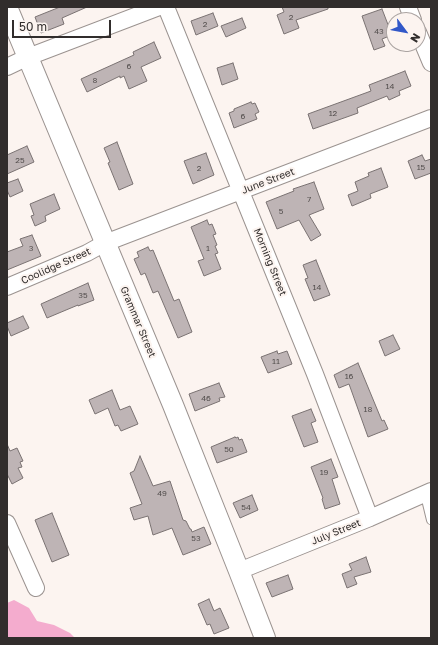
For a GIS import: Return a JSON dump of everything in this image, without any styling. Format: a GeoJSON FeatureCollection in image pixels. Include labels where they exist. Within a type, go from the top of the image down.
{"type":"FeatureCollection","features":[{"type":"Feature","properties":{"kind":"street","name":"Grammar Street"},"geometry":{"type":"LineString","coordinates":[[7,7],[171,400],[265,638]]}},
{"type":"Feature","properties":{"kind":"street"},"geometry":{"type":"LineString","coordinates":[[7,67],[28,57],[159,7]]}},
{"type":"Feature","properties":{"kind":"street","name":"Morning Street"},"geometry":{"type":"LineString","coordinates":[[166,7],[242,192],[325,400],[370,518]]}},
{"type":"Feature","properties":{"kind":"street"},"geometry":{"type":"LineString","coordinates":[[426,51],[431,63]]}},
{"type":"Feature","properties":{"kind":"street","name":"June Street"},"geometry":{"type":"LineString","coordinates":[[105,243],[242,192],[431,118]]}},
{"type":"Feature","properties":{"kind":"street","name":"Coolidge Street"},"geometry":{"type":"LineString","coordinates":[[7,287],[87,253],[105,243]]}},
{"type":"Feature","properties":{"kind":"street","name":"July Street"},"geometry":{"type":"LineString","coordinates":[[239,571],[428,493]]}},
{"type":"Feature","properties":{"kind":"street"},"geometry":{"type":"LineString","coordinates":[[7,523],[36,588]]}},
{"type":"Feature","properties":{"kind":"lane"},"geometry":{"type":"LineString","coordinates":[[428,493],[431,520]]}},
{"type":"Feature","properties":{"kind":"shaded area"},"geometry":{"type":"Polygon","coordinates":[[[14,600],[29,608],[37,621],[54,625],[70,633],[75,638],[9,638],[7,636],[7,603],[14,600]]]}},
{"type":"Feature","properties":{"kind":"building"},"geometry":{"type":"Polygon","coordinates":[[[60,7],[87,7],[62,18],[64,24],[41,33],[35,17],[60,7]]]}},
{"type":"Feature","properties":{"kind":"building"},"geometry":{"type":"Polygon","coordinates":[[[282,7],[328,7],[328,9],[296,20],[299,28],[284,34],[277,15],[284,12],[282,7]]]}},
{"type":"Feature","properties":{"kind":"building"},"geometry":{"type":"Polygon","coordinates":[[[382,9],[386,19],[386,37],[382,39],[385,46],[374,50],[362,16],[382,9]]]}},
{"type":"Feature","properties":{"kind":"building"},"geometry":{"type":"Polygon","coordinates":[[[213,13],[218,26],[196,35],[191,21],[213,13]]]}},
{"type":"Feature","properties":{"kind":"building"},"geometry":{"type":"Polygon","coordinates":[[[242,18],[246,28],[226,37],[221,26],[242,18]]]}},
{"type":"Feature","properties":{"kind":"building"},"geometry":{"type":"Polygon","coordinates":[[[154,42],[161,58],[141,67],[147,81],[129,89],[124,76],[120,78],[120,76],[87,92],[81,79],[134,55],[133,52],[154,42]]]}},
{"type":"Feature","properties":{"kind":"building"},"geometry":{"type":"Polygon","coordinates":[[[233,63],[238,79],[222,85],[217,68],[233,63]]]}},
{"type":"Feature","properties":{"kind":"building"},"geometry":{"type":"Polygon","coordinates":[[[405,71],[411,86],[399,91],[400,95],[389,100],[387,96],[357,108],[358,113],[313,129],[308,114],[371,91],[369,85],[405,71]]]}},
{"type":"Feature","properties":{"kind":"building"},"geometry":{"type":"Polygon","coordinates":[[[251,102],[252,104],[255,103],[259,112],[255,114],[257,119],[234,128],[229,113],[234,111],[234,109],[251,102]]]}},
{"type":"Feature","properties":{"kind":"building"},"geometry":{"type":"Polygon","coordinates":[[[117,142],[133,184],[119,190],[108,163],[110,162],[104,148],[117,142]]]}},
{"type":"Feature","properties":{"kind":"building"},"geometry":{"type":"Polygon","coordinates":[[[27,146],[34,162],[7,174],[7,155],[27,146]]]}},
{"type":"Feature","properties":{"kind":"building"},"geometry":{"type":"Polygon","coordinates":[[[206,153],[214,175],[193,184],[184,161],[206,153]]]}},
{"type":"Feature","properties":{"kind":"building"},"geometry":{"type":"Polygon","coordinates":[[[422,155],[425,161],[431,159],[431,173],[415,179],[408,161],[422,155]]]}},
{"type":"Feature","properties":{"kind":"building"},"geometry":{"type":"Polygon","coordinates":[[[381,168],[388,187],[370,194],[371,198],[352,206],[348,195],[358,191],[355,182],[369,176],[368,173],[381,168]]]}},
{"type":"Feature","properties":{"kind":"building"},"geometry":{"type":"Polygon","coordinates":[[[18,179],[23,191],[10,197],[7,190],[7,183],[18,179]]]}},
{"type":"Feature","properties":{"kind":"building"},"geometry":{"type":"Polygon","coordinates":[[[314,182],[324,209],[309,215],[321,235],[311,241],[299,220],[277,229],[266,202],[294,191],[293,189],[314,182]]]}},
{"type":"Feature","properties":{"kind":"building"},"geometry":{"type":"Polygon","coordinates":[[[54,194],[60,209],[45,216],[46,221],[35,226],[31,216],[34,215],[30,204],[54,194]]]}},
{"type":"Feature","properties":{"kind":"building"},"geometry":{"type":"Polygon","coordinates":[[[207,220],[209,225],[212,224],[216,234],[213,235],[218,253],[215,254],[221,269],[204,276],[198,261],[204,259],[191,227],[207,220]]]}},
{"type":"Feature","properties":{"kind":"building"},"geometry":{"type":"Polygon","coordinates":[[[32,235],[41,256],[7,270],[7,252],[23,246],[20,239],[32,235]]]}},
{"type":"Feature","properties":{"kind":"building"},"geometry":{"type":"Polygon","coordinates":[[[148,247],[150,251],[153,250],[174,301],[179,299],[192,332],[178,338],[158,291],[153,293],[145,273],[141,275],[134,259],[139,257],[137,252],[148,247]]]}},
{"type":"Feature","properties":{"kind":"building"},"geometry":{"type":"Polygon","coordinates":[[[316,260],[330,295],[314,301],[305,279],[308,278],[303,265],[316,260]]]}},
{"type":"Feature","properties":{"kind":"building"},"geometry":{"type":"Polygon","coordinates":[[[88,283],[94,300],[47,318],[41,304],[88,283]]]}},
{"type":"Feature","properties":{"kind":"building"},"geometry":{"type":"Polygon","coordinates":[[[23,316],[29,328],[11,336],[7,323],[23,316]]]}},
{"type":"Feature","properties":{"kind":"building"},"geometry":{"type":"Polygon","coordinates":[[[393,335],[400,349],[385,356],[379,341],[393,335]]]}},
{"type":"Feature","properties":{"kind":"building"},"geometry":{"type":"Polygon","coordinates":[[[277,351],[278,354],[287,351],[292,364],[268,373],[261,357],[277,351]]]}},
{"type":"Feature","properties":{"kind":"building"},"geometry":{"type":"Polygon","coordinates":[[[358,363],[382,421],[384,420],[388,429],[368,437],[349,384],[339,388],[334,375],[358,363]]]}},
{"type":"Feature","properties":{"kind":"building"},"geometry":{"type":"Polygon","coordinates":[[[219,383],[225,397],[219,398],[220,401],[195,411],[189,394],[219,383]]]}},
{"type":"Feature","properties":{"kind":"building"},"geometry":{"type":"Polygon","coordinates":[[[112,390],[120,410],[130,406],[138,424],[121,431],[118,425],[115,426],[108,408],[95,414],[89,400],[112,390]]]}},
{"type":"Feature","properties":{"kind":"building"},"geometry":{"type":"Polygon","coordinates":[[[311,409],[316,421],[311,423],[318,442],[304,447],[292,416],[311,409]]]}},
{"type":"Feature","properties":{"kind":"building"},"geometry":{"type":"Polygon","coordinates":[[[238,437],[239,440],[242,439],[247,452],[217,463],[211,447],[238,437]]]}},
{"type":"Feature","properties":{"kind":"building"},"geometry":{"type":"Polygon","coordinates":[[[7,444],[10,451],[17,448],[23,461],[20,462],[22,467],[18,468],[23,478],[12,484],[7,474],[7,444]]]}},
{"type":"Feature","properties":{"kind":"building"},"geometry":{"type":"Polygon","coordinates":[[[140,456],[153,486],[170,481],[183,520],[186,521],[192,532],[204,527],[211,544],[183,555],[172,528],[153,535],[148,516],[134,520],[130,508],[142,504],[130,473],[134,471],[140,456]]]}},
{"type":"Feature","properties":{"kind":"building"},"geometry":{"type":"Polygon","coordinates":[[[331,459],[338,477],[332,479],[340,504],[325,509],[323,498],[311,467],[331,459]]]}},
{"type":"Feature","properties":{"kind":"building"},"geometry":{"type":"Polygon","coordinates":[[[252,495],[258,510],[240,518],[233,503],[252,495]]]}},
{"type":"Feature","properties":{"kind":"building"},"geometry":{"type":"Polygon","coordinates":[[[52,513],[69,555],[52,562],[35,520],[52,513]]]}},
{"type":"Feature","properties":{"kind":"building"},"geometry":{"type":"Polygon","coordinates":[[[366,557],[371,572],[354,577],[357,584],[347,588],[342,574],[352,570],[349,564],[366,557]]]}},
{"type":"Feature","properties":{"kind":"building"},"geometry":{"type":"Polygon","coordinates":[[[288,575],[293,589],[272,597],[266,583],[288,575]]]}},
{"type":"Feature","properties":{"kind":"building"},"geometry":{"type":"Polygon","coordinates":[[[209,599],[214,611],[220,608],[229,628],[214,634],[210,624],[207,625],[198,604],[209,599]]]}}]}
